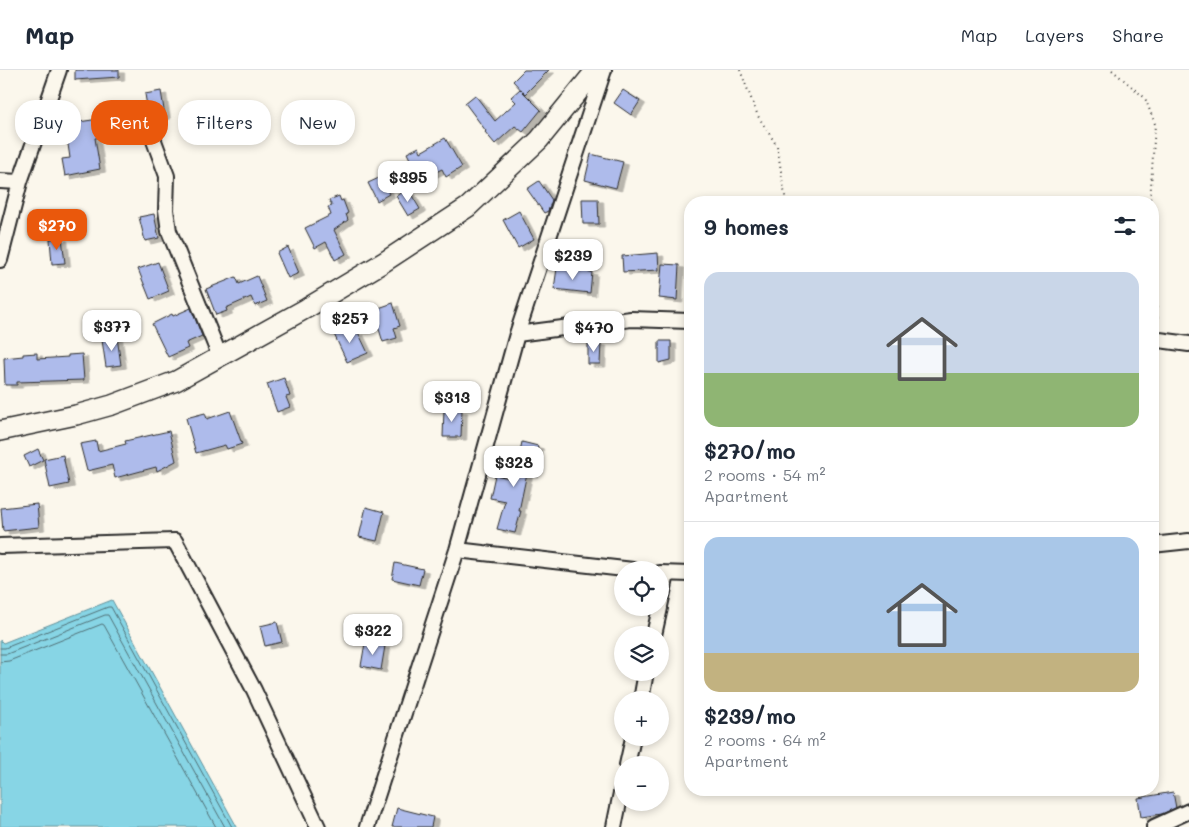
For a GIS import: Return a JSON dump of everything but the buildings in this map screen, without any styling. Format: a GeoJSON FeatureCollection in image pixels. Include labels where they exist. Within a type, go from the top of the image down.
{"type":"FeatureCollection","features":[{"type":"Feature","properties":{"kind":"main road"},"geometry":{"type":"LineString","coordinates":[[0,431],[76,415],[112,405],[176,381],[307,308],[384,262],[468,207],[539,140],[596,70]]}},
{"type":"Feature","properties":{"kind":"street"},"geometry":{"type":"LineString","coordinates":[[0,260],[20,182],[59,70]]}},
{"type":"Feature","properties":{"kind":"street"},"geometry":{"type":"LineString","coordinates":[[367,827],[458,550],[517,334],[604,70]]}},
{"type":"Feature","properties":{"kind":"street"},"geometry":{"type":"LineString","coordinates":[[156,145],[167,176],[166,210],[169,231],[220,357]]}},
{"type":"Feature","properties":{"kind":"street"},"geometry":{"type":"LineString","coordinates":[[0,181],[20,182]]}},
{"type":"Feature","properties":{"kind":"street"},"geometry":{"type":"LineString","coordinates":[[517,334],[631,320],[684,321]]}},
{"type":"Feature","properties":{"kind":"street"},"geometry":{"type":"LineString","coordinates":[[1159,339],[1189,344]]}},
{"type":"Feature","properties":{"kind":"street"},"geometry":{"type":"LineString","coordinates":[[0,546],[174,541],[254,690],[318,827]]}},
{"type":"Feature","properties":{"kind":"street"},"geometry":{"type":"LineString","coordinates":[[1159,544],[1189,541]]}},
{"type":"Feature","properties":{"kind":"street"},"geometry":{"type":"LineString","coordinates":[[458,550],[614,568]]}},
{"type":"Feature","properties":{"kind":"street"},"geometry":{"type":"LineString","coordinates":[[669,574],[684,574]]}},
{"type":"Feature","properties":{"kind":"street"},"geometry":{"type":"LineString","coordinates":[[1154,827],[1189,810]]}},
{"type":"Feature","properties":{"kind":"street"},"geometry":{"type":"LineString","coordinates":[[614,827],[617,811]]}},
{"type":"Feature","properties":{"kind":"path"},"geometry":{"type":"LineString","coordinates":[[740,70],[758,116],[777,146],[785,196]]}},
{"type":"Feature","properties":{"kind":"path"},"geometry":{"type":"LineString","coordinates":[[1112,70],[1145,98],[1155,124],[1150,196]]}},
{"type":"Feature","properties":{"kind":"water"},"geometry":{"type":"Polygon","coordinates":[[[112,600],[237,827],[0,827],[0,640],[3,643],[112,600]]]}}]}
